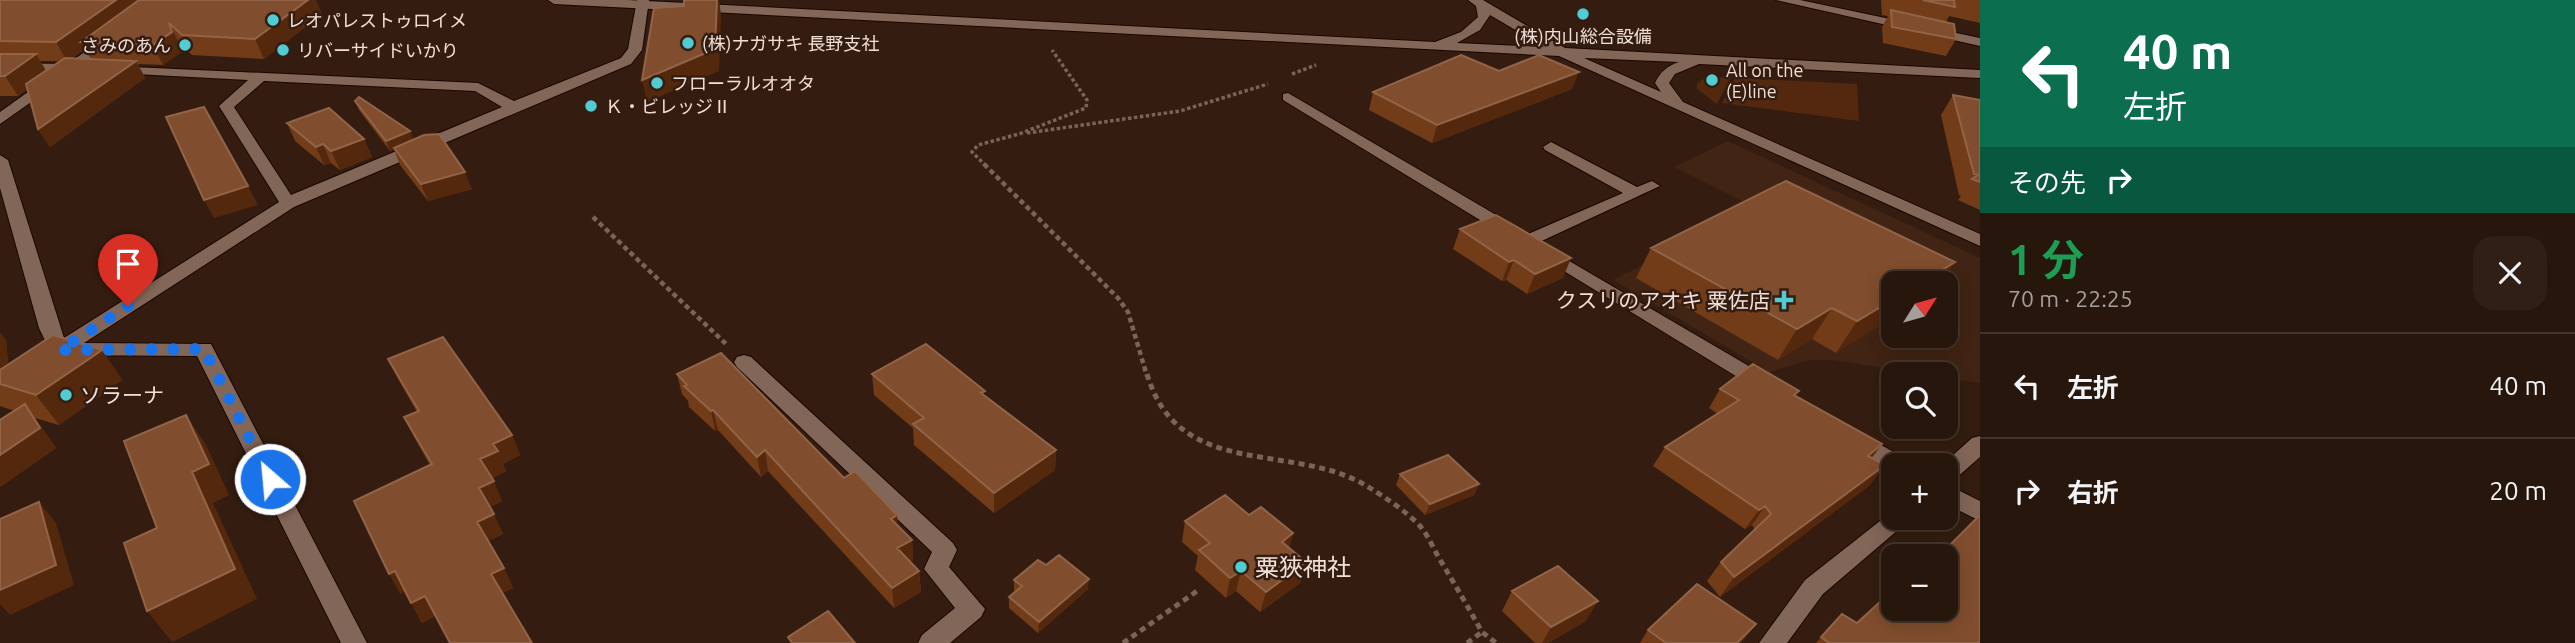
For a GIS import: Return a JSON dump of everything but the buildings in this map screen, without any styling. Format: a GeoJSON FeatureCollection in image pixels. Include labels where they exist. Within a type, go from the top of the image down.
{"type":"FeatureCollection","features":[{"type":"Feature","properties":{"kind":"street"},"geometry":{"type":"LineString","coordinates":[[554,0],[643,2],[1357,43],[1980,74]]}},
{"type":"Feature","properties":{"kind":"street"},"geometry":{"type":"LineString","coordinates":[[1782,0],[1980,41]]}},
{"type":"Feature","properties":{"kind":"street"},"geometry":{"type":"LineString","coordinates":[[40,363],[288,203],[626,61],[635,50],[643,2]]}},
{"type":"Feature","properties":{"kind":"street"},"geometry":{"type":"LineString","coordinates":[[1426,46],[1459,39],[1475,30],[1484,17],[1478,3]]}},
{"type":"Feature","properties":{"kind":"street"},"geometry":{"type":"LineString","coordinates":[[1478,3],[1565,54],[1980,241]]}},
{"type":"Feature","properties":{"kind":"street"},"geometry":{"type":"LineString","coordinates":[[0,119],[124,30]]}},
{"type":"Feature","properties":{"kind":"street"},"geometry":{"type":"LineString","coordinates":[[1677,104],[1662,83],[1672,69],[1724,61]]}},
{"type":"Feature","properties":{"kind":"street"},"geometry":{"type":"LineString","coordinates":[[0,67],[261,76],[478,88],[513,107]]}},
{"type":"Feature","properties":{"kind":"street"},"geometry":{"type":"LineString","coordinates":[[261,76],[226,106],[288,203]]}},
{"type":"Feature","properties":{"kind":"street"},"geometry":{"type":"LineString","coordinates":[[1288,97],[1783,395]]}},
{"type":"Feature","properties":{"kind":"street"},"geometry":{"type":"LineString","coordinates":[[1527,241],[1644,189],[1551,147]]}},
{"type":"Feature","properties":{"kind":"street"},"geometry":{"type":"LineString","coordinates":[[0,160],[49,328],[60,350]]}},
{"type":"Feature","properties":{"kind":"street"},"geometry":{"type":"LineString","coordinates":[[60,350],[204,349],[354,643]]}},
{"type":"Feature","properties":{"kind":"street"},"geometry":{"type":"LineString","coordinates":[[744,362],[945,550],[936,569],[972,609],[931,643]]}},
{"type":"Feature","properties":{"kind":"street"},"geometry":{"type":"LineString","coordinates":[[1842,430],[1881,454]]}},
{"type":"Feature","properties":{"kind":"street"},"geometry":{"type":"LineString","coordinates":[[1958,463],[1980,444]]}},
{"type":"Feature","properties":{"kind":"street"},"geometry":{"type":"LineString","coordinates":[[1958,500],[1980,512]]}},
{"type":"Feature","properties":{"kind":"street"},"geometry":{"type":"LineString","coordinates":[[1772,643],[1814,587],[1883,530]]}},
{"type":"Feature","properties":{"kind":"path"},"geometry":{"type":"LineString","coordinates":[[1035,24],[1087,100],[1086,108],[1019,134],[978,145],[972,152],[1118,298],[1128,312],[1153,396],[1171,421],[1197,439],[1231,453],[1342,474],[1369,487],[1420,527],[1482,632],[1496,643]]}},
{"type":"Feature","properties":{"kind":"path"},"geometry":{"type":"LineString","coordinates":[[1019,134],[1167,115],[1231,100],[1344,54],[1357,43]]}},
{"type":"Feature","properties":{"kind":"path"},"geometry":{"type":"LineString","coordinates":[[593,217],[744,362]]}},
{"type":"Feature","properties":{"kind":"path"},"geometry":{"type":"LineString","coordinates":[[1123,643],[1200,589]]}},
{"type":"Feature","properties":{"kind":"path"},"geometry":{"type":"LineString","coordinates":[[1467,643],[1482,632]]}},
{"type":"Feature","properties":{"kind":"shaded area"},"geometry":{"type":"Polygon","coordinates":[[[1731,77],[1717,104],[1697,89],[1697,84],[1703,79],[1731,77]]]}},
{"type":"Feature","properties":{"kind":"shaded area"},"geometry":{"type":"Polygon","coordinates":[[[1735,78],[1857,84],[1859,121],[1722,103],[1735,78]]]}},
{"type":"Feature","properties":{"kind":"shaded area"},"geometry":{"type":"Polygon","coordinates":[[[1728,141],[1980,258],[1980,383],[1958,380],[1958,362],[1881,362],[1881,367],[1832,360],[1809,360],[1769,372],[1613,280],[1756,208],[1674,167],[1728,141]]]}},
{"type":"Feature","properties":{"kind":"place","name":"(株)内山総合設備"},"geometry":{"type":"Point","coordinates":[1583,14]}},
{"type":"Feature","properties":{"kind":"place","name":"レオパレストゥロイメ"},"geometry":{"type":"Point","coordinates":[273,20]}},
{"type":"Feature","properties":{"kind":"place","name":"(株)ナガサキ 長野支社"},"geometry":{"type":"Point","coordinates":[688,43]}},
{"type":"Feature","properties":{"kind":"place","name":"さみのあん"},"geometry":{"type":"Point","coordinates":[185,45]}},
{"type":"Feature","properties":{"kind":"place","name":"リバーサイドいかり"},"geometry":{"type":"Point","coordinates":[283,50]}},
{"type":"Feature","properties":{"kind":"place","name":"All on the (E)line"},"geometry":{"type":"Point","coordinates":[1712,80]}},
{"type":"Feature","properties":{"kind":"place","name":"フローラルオオタ"},"geometry":{"type":"Point","coordinates":[657,83]}},
{"type":"Feature","properties":{"kind":"place","name":"Ｋ・ビレッジⅡ"},"geometry":{"type":"Point","coordinates":[591,106]}},
{"type":"Feature","properties":{"kind":"place","name":"クスリのアオキ 粟佐店"},"geometry":{"type":"Point","coordinates":[1784,300]}},
{"type":"Feature","properties":{"kind":"place","name":"ソラーナ"},"geometry":{"type":"Point","coordinates":[66,395]}},
{"type":"Feature","properties":{"kind":"place","name":"粟狹神社"},"geometry":{"type":"Point","coordinates":[1241,567]}},
{"type":"Feature","properties":{"kind":"route"},"geometry":{"type":"LineString","coordinates":[[128,306],[60,350],[204,349],[270,479]]}}]}
